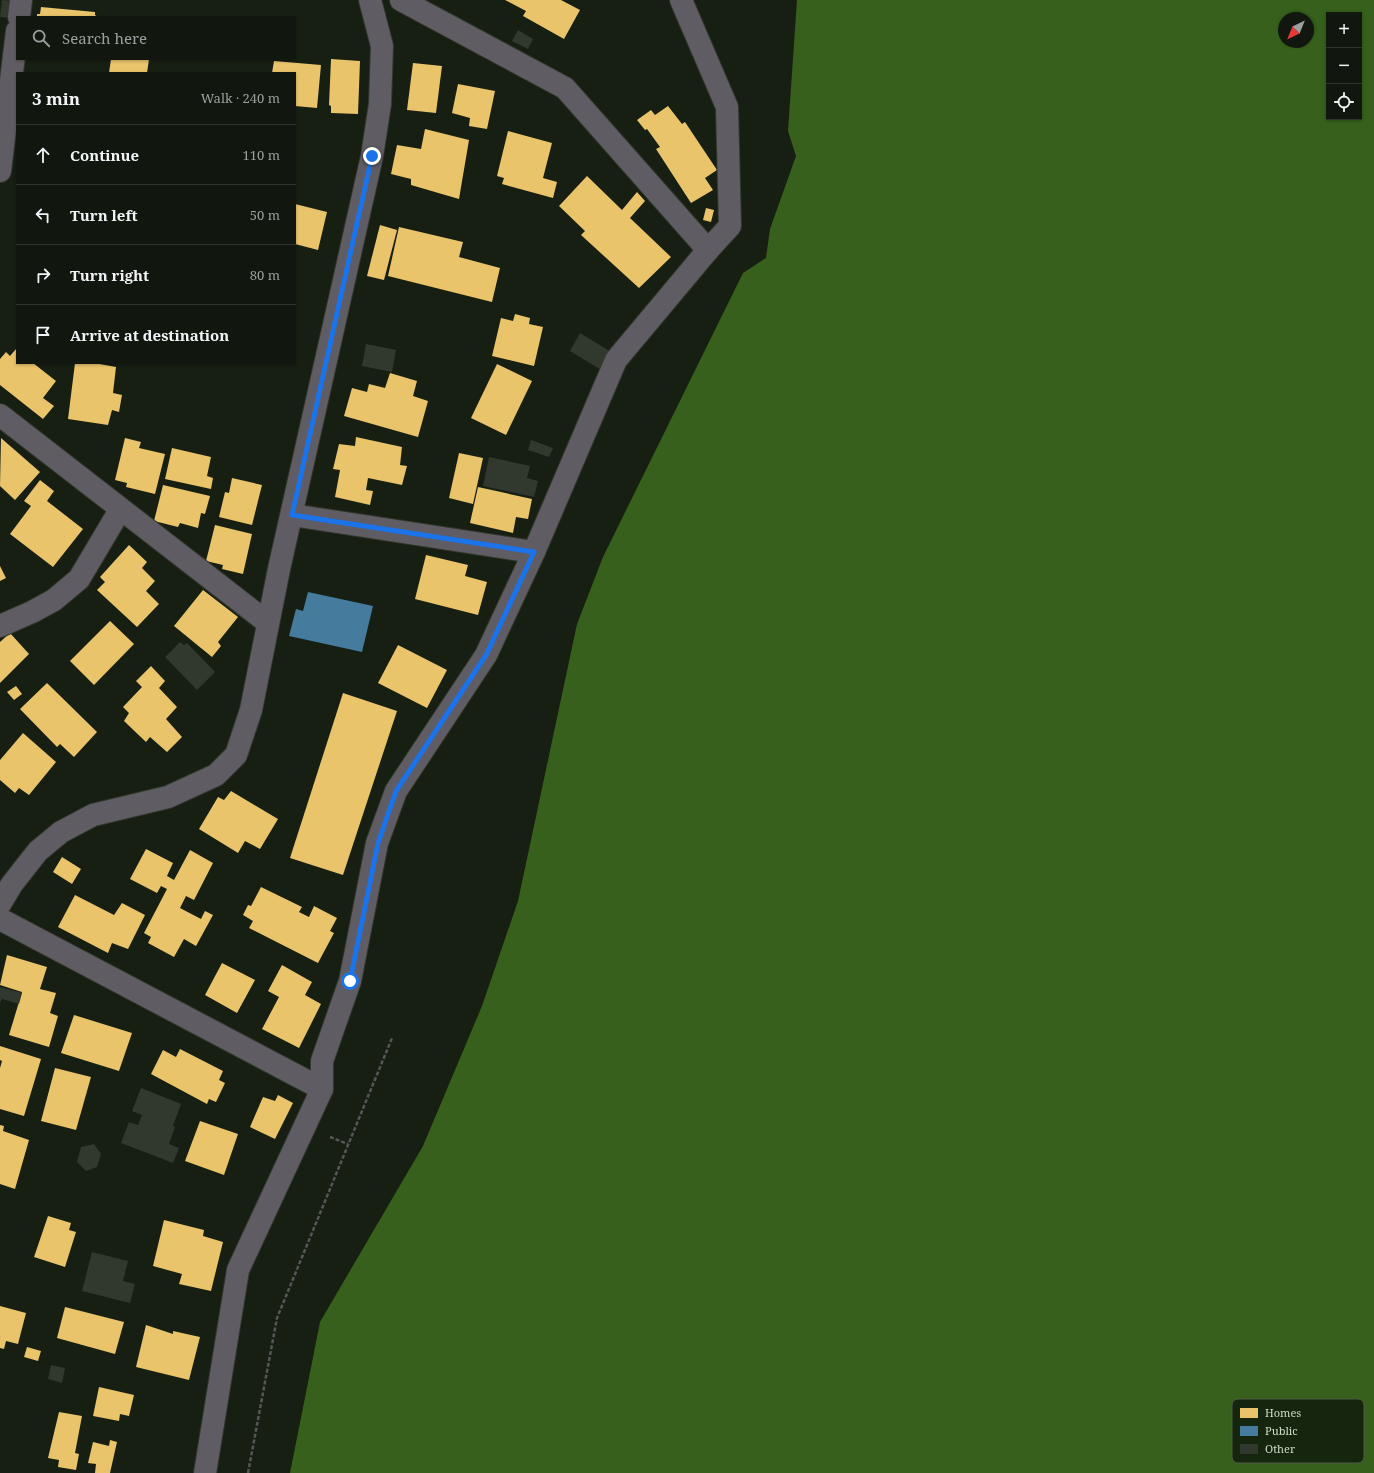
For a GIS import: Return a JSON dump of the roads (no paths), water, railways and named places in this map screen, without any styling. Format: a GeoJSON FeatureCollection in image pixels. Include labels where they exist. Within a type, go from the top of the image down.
{"type":"FeatureCollection","features":[{"type":"Feature","properties":{"kind":"street"},"geometry":{"type":"LineString","coordinates":[[19,16],[21,0]]}},
{"type":"Feature","properties":{"kind":"street"},"geometry":{"type":"LineString","coordinates":[[0,904],[12,884],[38,850],[62,832],[93,815],[168,797],[216,775],[236,754],[251,710],[268,623],[372,156],[379,112],[382,46],[370,0]]}},
{"type":"Feature","properties":{"kind":"street"},"geometry":{"type":"LineString","coordinates":[[401,0],[565,88],[708,250]]}},
{"type":"Feature","properties":{"kind":"street"},"geometry":{"type":"LineString","coordinates":[[205,1473],[238,1270],[322,1089],[322,1061],[350,981],[378,843],[396,791],[486,655],[534,552],[616,360],[708,250],[730,226],[727,107],[681,0]]}},
{"type":"Feature","properties":{"kind":"street"},"geometry":{"type":"LineString","coordinates":[[0,171],[16,39]]}},
{"type":"Feature","properties":{"kind":"street"},"geometry":{"type":"LineString","coordinates":[[0,415],[120,510],[268,623]]}},
{"type":"Feature","properties":{"kind":"street"},"geometry":{"type":"LineString","coordinates":[[0,626],[32,612],[54,600],[79,579],[120,510]]}},
{"type":"Feature","properties":{"kind":"street"},"geometry":{"type":"LineString","coordinates":[[292,515],[534,552]]}},
{"type":"Feature","properties":{"kind":"street"},"geometry":{"type":"LineString","coordinates":[[0,919],[322,1089]]}}]}
